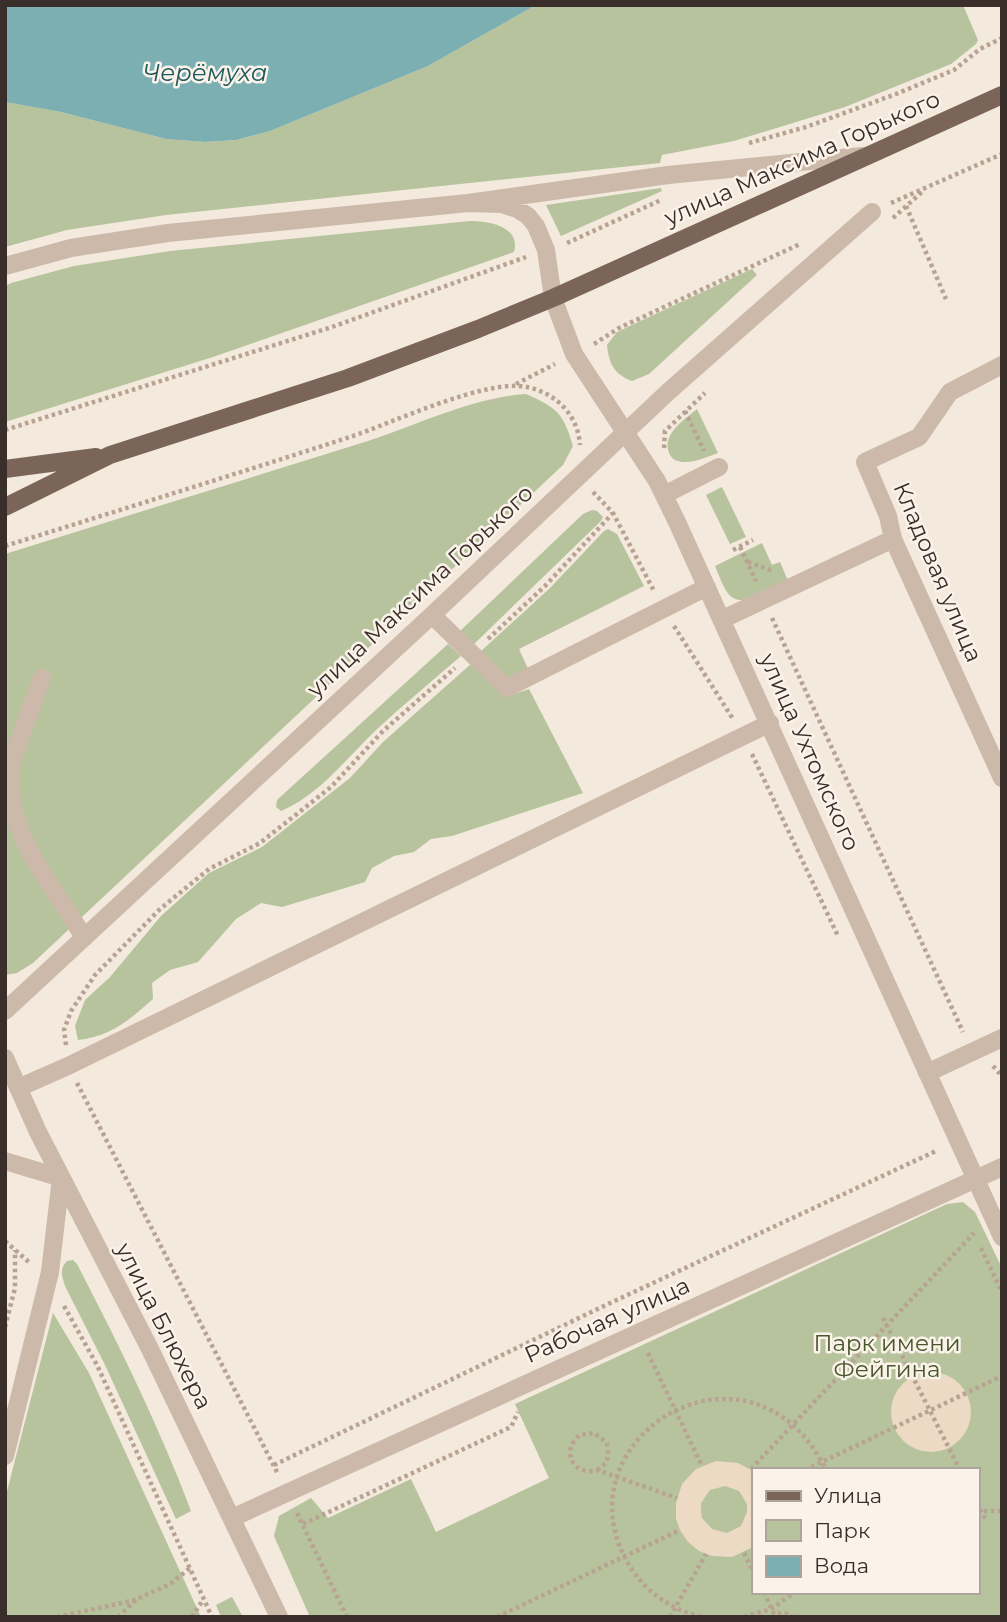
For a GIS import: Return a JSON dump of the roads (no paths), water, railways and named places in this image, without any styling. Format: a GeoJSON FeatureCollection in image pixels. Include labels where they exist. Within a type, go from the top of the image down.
{"type":"FeatureCollection","features":[{"type":"Feature","properties":{"kind":"main road","name":"улица Максима Горького"},"geometry":{"type":"LineString","coordinates":[[5,507],[110,455],[361,374],[478,330],[1002,95]]}},
{"type":"Feature","properties":{"kind":"main road","name":"улица Максима Горького"},"geometry":{"type":"LineString","coordinates":[[5,469],[110,455]]}},
{"type":"Feature","properties":{"kind":"street"},"geometry":{"type":"LineString","coordinates":[[5,266],[71,248],[120,240],[468,203],[668,175],[866,156]]}},
{"type":"Feature","properties":{"kind":"street","name":"улица Ухтомского"},"geometry":{"type":"LineString","coordinates":[[468,203],[502,204],[517,209],[528,216],[536,226],[546,250],[554,298],[574,354],[664,495],[723,619],[1002,1237]]}},
{"type":"Feature","properties":{"kind":"street","name":"улица Максима Горького"},"geometry":{"type":"LineString","coordinates":[[5,1011],[668,392],[872,212]]}},
{"type":"Feature","properties":{"kind":"street","name":"Кладовая улица"},"geometry":{"type":"LineString","coordinates":[[1002,365],[950,392],[919,437],[864,462],[888,516],[893,539],[1002,778]]}},
{"type":"Feature","properties":{"kind":"street"},"geometry":{"type":"LineString","coordinates":[[664,495],[717,469]]}},
{"type":"Feature","properties":{"kind":"street"},"geometry":{"type":"LineString","coordinates":[[723,619],[893,539]]}},
{"type":"Feature","properties":{"kind":"street"},"geometry":{"type":"LineString","coordinates":[[432,615],[507,688],[707,587]]}},
{"type":"Feature","properties":{"kind":"street"},"geometry":{"type":"LineString","coordinates":[[42,678],[11,763],[9,777],[14,812],[33,859],[84,938]]}},
{"type":"Feature","properties":{"kind":"street"},"geometry":{"type":"LineString","coordinates":[[18,1088],[770,723]]}},
{"type":"Feature","properties":{"kind":"street"},"geometry":{"type":"LineString","coordinates":[[927,1073],[1002,1038]]}},
{"type":"Feature","properties":{"kind":"street","name":"улица Блюхера"},"geometry":{"type":"LineString","coordinates":[[5,1059],[61,1178],[149,1347],[279,1617]]}},
{"type":"Feature","properties":{"kind":"street"},"geometry":{"type":"LineString","coordinates":[[5,1161],[61,1178],[48,1281],[5,1456]]}},
{"type":"Feature","properties":{"kind":"street","name":"Рабочая улица"},"geometry":{"type":"LineString","coordinates":[[232,1518],[1002,1167]]}},
{"type":"Feature","properties":{"kind":"water","name":"Черёмуха"},"geometry":{"type":"Polygon","coordinates":[[[5,5],[536,5],[428,66],[270,131],[236,140],[205,142],[166,139],[61,112],[5,102],[5,5]]]}},
{"type":"Feature","properties":{"kind":"park label","name":"Парк имени Фейгина"},"geometry":{"type":"Point","coordinates":[887,1356]}}]}
